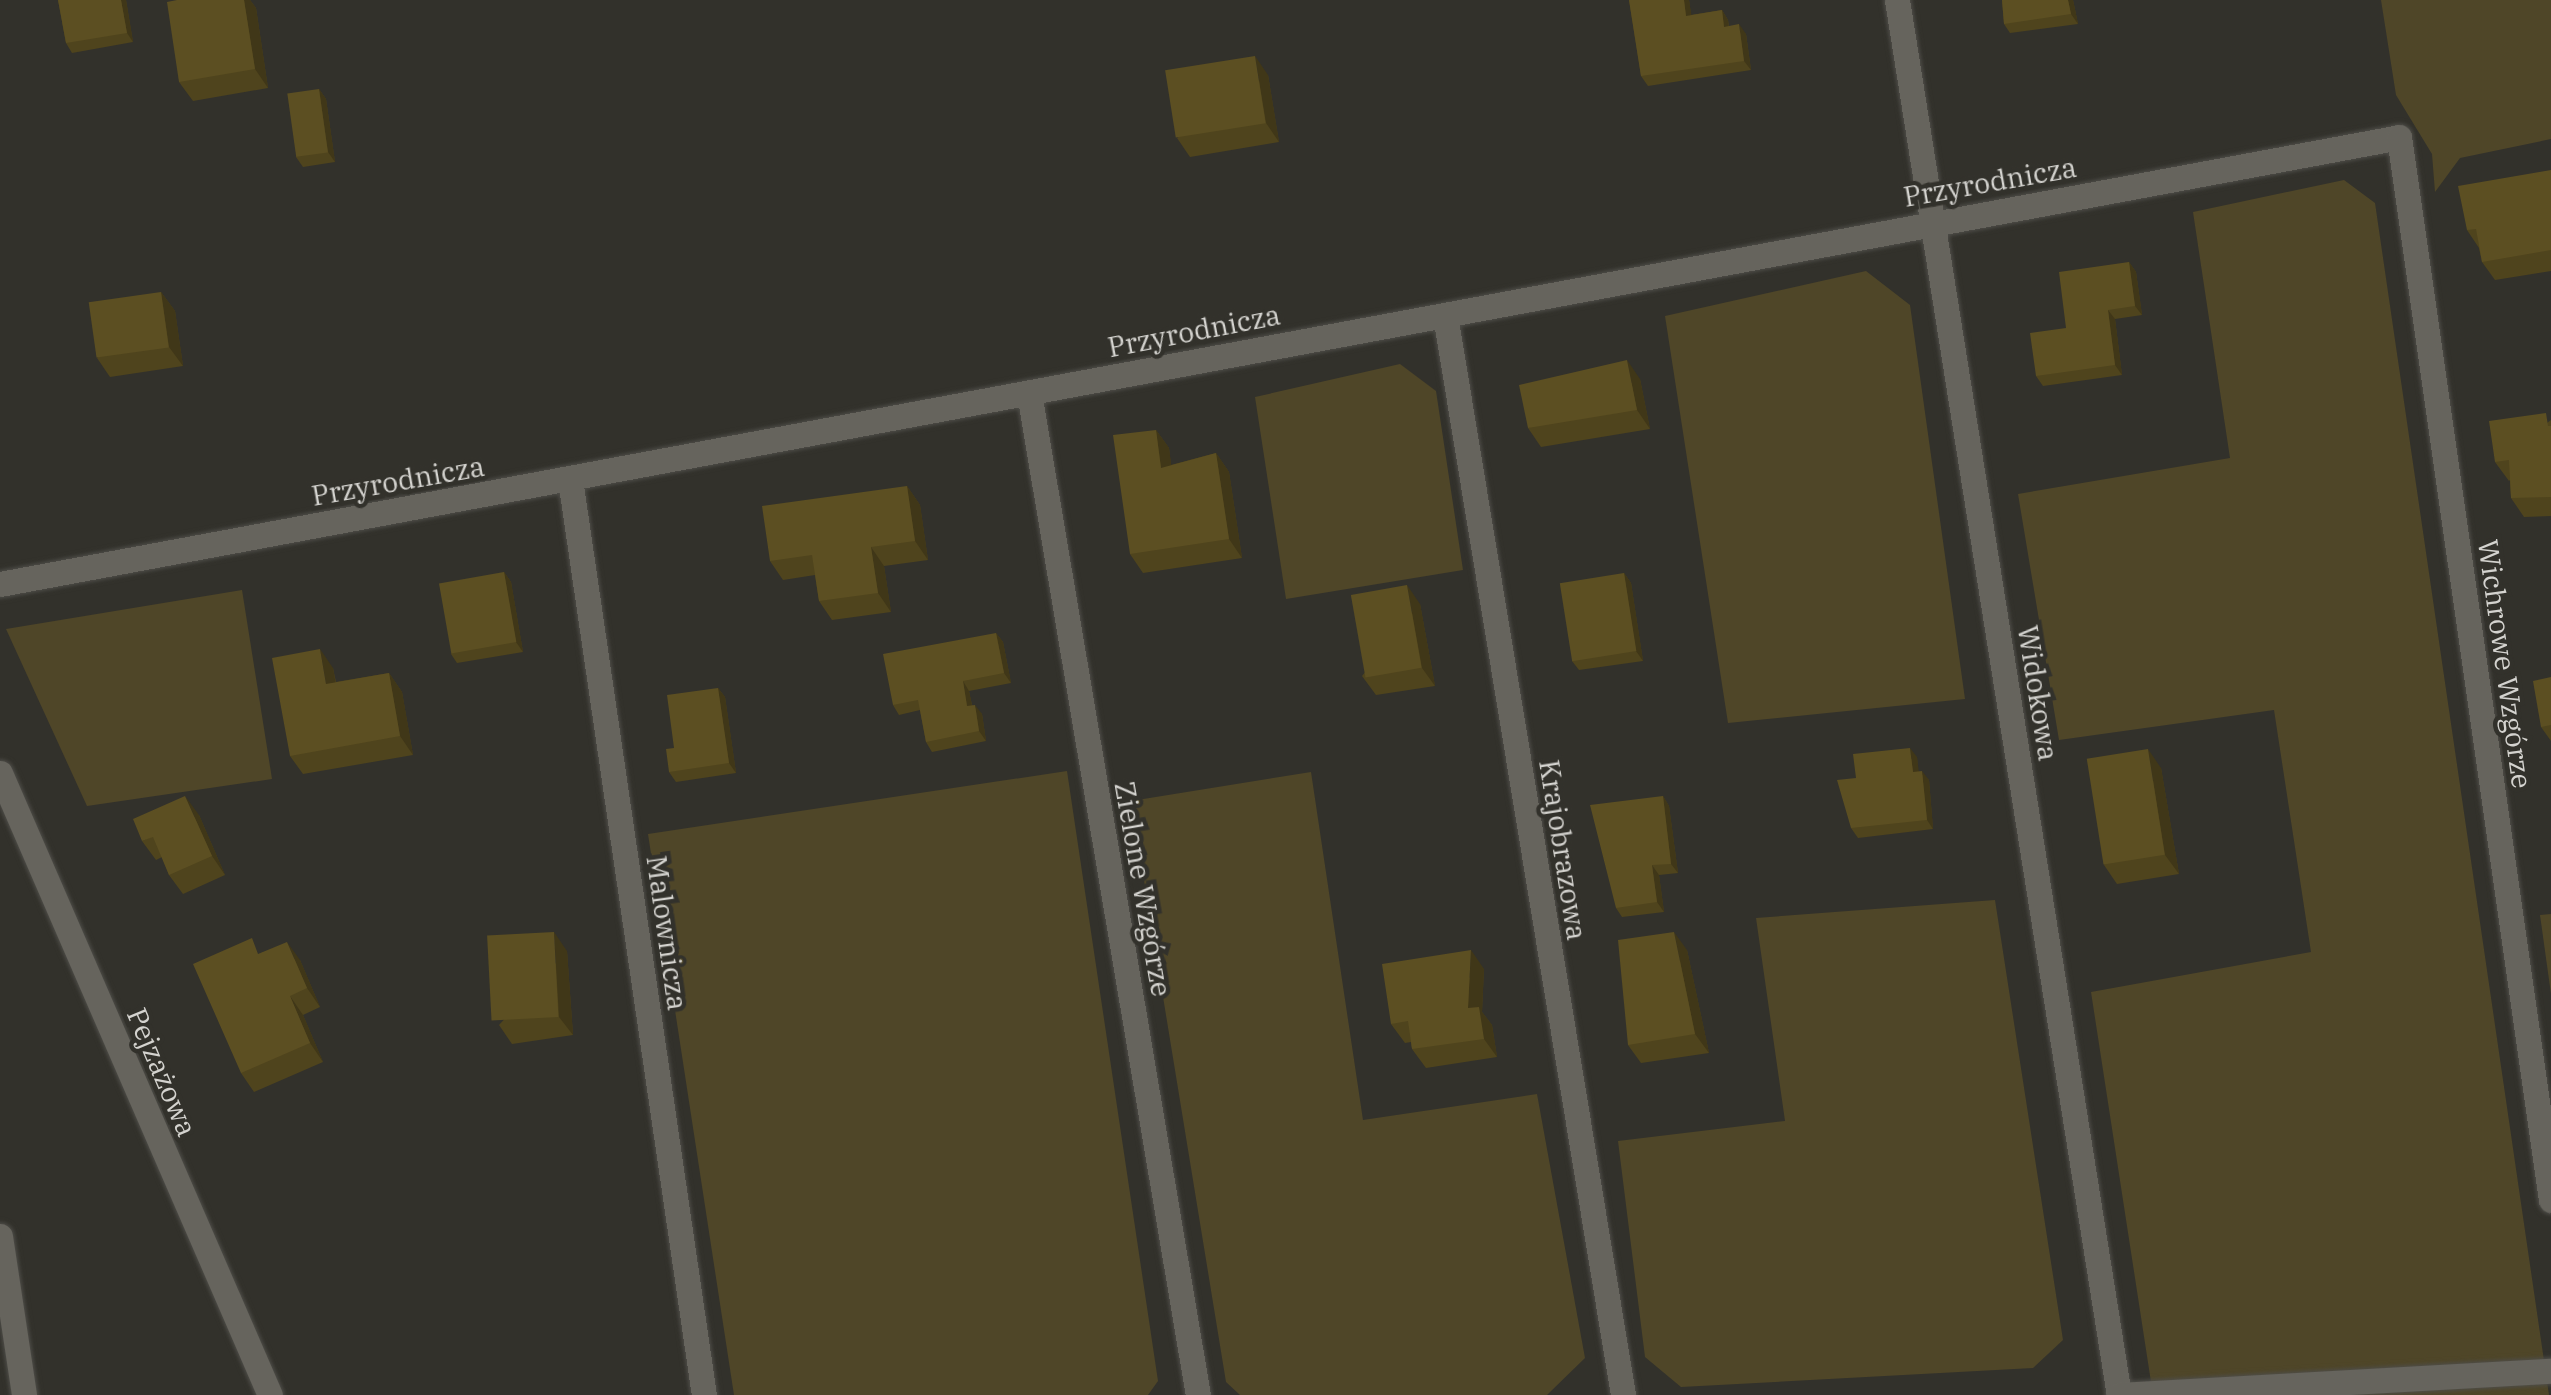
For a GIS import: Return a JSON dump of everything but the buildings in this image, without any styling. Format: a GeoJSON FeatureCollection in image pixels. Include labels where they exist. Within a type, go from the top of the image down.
{"type":"FeatureCollection","features":[{"type":"Feature","properties":{"kind":"street","name":"Widokowa"},"geometry":{"type":"LineString","coordinates":[[1897,0],[2118,1395]]}},
{"type":"Feature","properties":{"kind":"street","name":"Przyrodnicza"},"geometry":{"type":"LineString","coordinates":[[0,584],[2399,137]]}},
{"type":"Feature","properties":{"kind":"street","name":"Wichrowe Wzgórze"},"geometry":{"type":"LineString","coordinates":[[2399,137],[2551,1200]]}},
{"type":"Feature","properties":{"kind":"street","name":"Krajobrazowa"},"geometry":{"type":"LineString","coordinates":[[1445,315],[1622,1395]]}},
{"type":"Feature","properties":{"kind":"street","name":"Zielone Wzgórze"},"geometry":{"type":"LineString","coordinates":[[1029,393],[1198,1395]]}},
{"type":"Feature","properties":{"kind":"street","name":"Malownicza"},"geometry":{"type":"LineString","coordinates":[[570,480],[704,1395]]}},
{"type":"Feature","properties":{"kind":"street","name":"Pejzażowa"},"geometry":{"type":"LineString","coordinates":[[0,774],[270,1395]]}},
{"type":"Feature","properties":{"kind":"street"},"geometry":{"type":"LineString","coordinates":[[0,1236],[24,1395]]}},
{"type":"Feature","properties":{"kind":"street"},"geometry":{"type":"LineString","coordinates":[[2118,1395],[2551,1372]]}},
{"type":"Feature","properties":{"kind":"shaded area"},"geometry":{"type":"Polygon","coordinates":[[[2381,0],[2551,0],[2551,139],[2460,158],[2435,192],[2432,154],[2396,95],[2381,0]]]}},
{"type":"Feature","properties":{"kind":"shaded area"},"geometry":{"type":"Polygon","coordinates":[[[2344,180],[2375,203],[2549,1395],[2153,1395],[2091,992],[2311,952],[2274,710],[2059,740],[2018,494],[2230,458],[2193,212],[2344,180]]]}},
{"type":"Feature","properties":{"kind":"shaded area"},"geometry":{"type":"Polygon","coordinates":[[[1866,271],[1910,305],[1965,699],[1728,723],[1665,316],[1866,271]]]}},
{"type":"Feature","properties":{"kind":"shaded area"},"geometry":{"type":"Polygon","coordinates":[[[1400,364],[1436,391],[1463,570],[1286,599],[1255,397],[1400,364]]]}},
{"type":"Feature","properties":{"kind":"shaded area"},"geometry":{"type":"Polygon","coordinates":[[[242,590],[272,779],[87,806],[6,629],[242,590]]]}},
{"type":"Feature","properties":{"kind":"shaded area"},"geometry":{"type":"Polygon","coordinates":[[[1067,771],[1158,1381],[1148,1395],[734,1395],[648,834],[1067,771]]]}},
{"type":"Feature","properties":{"kind":"shaded area"},"geometry":{"type":"Polygon","coordinates":[[[1311,772],[1363,1120],[1537,1094],[1585,1358],[1547,1395],[1240,1395],[1226,1382],[1131,801],[1311,772]]]}},
{"type":"Feature","properties":{"kind":"shaded area"},"geometry":{"type":"Polygon","coordinates":[[[1995,900],[2063,1340],[2033,1368],[1681,1387],[1645,1357],[1618,1141],[1785,1121],[1756,918],[1995,900]]]}},
{"type":"Feature","properties":{"kind":"shaded area"},"geometry":{"type":"Polygon","coordinates":[[[2551,914],[2551,994],[2540,915],[2551,914]]]}}]}
